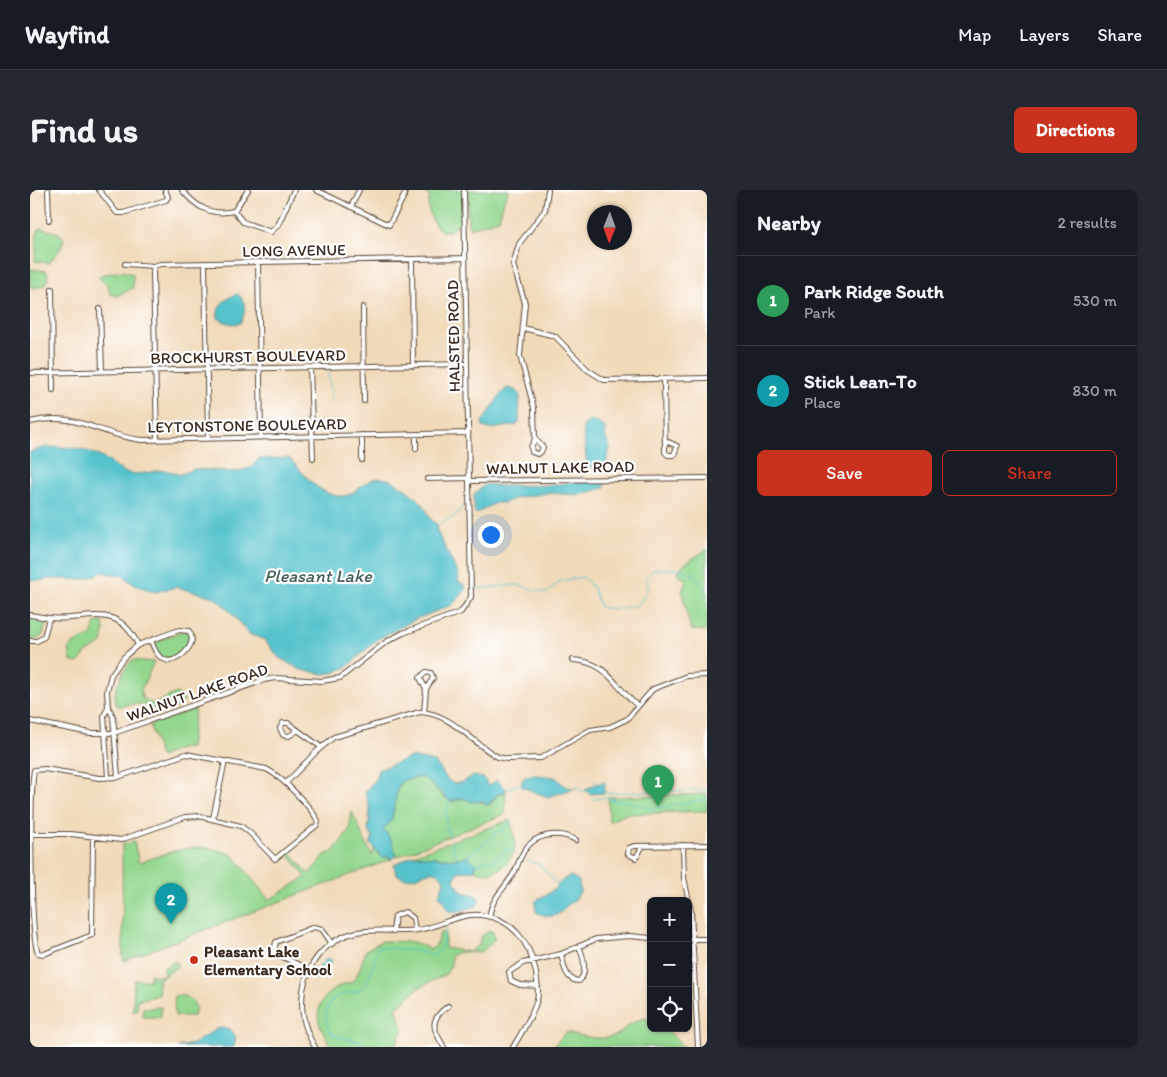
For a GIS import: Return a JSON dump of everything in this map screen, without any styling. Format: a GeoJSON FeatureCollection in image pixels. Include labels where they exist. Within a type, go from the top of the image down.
{"type":"FeatureCollection","features":[{"type":"Feature","properties":{"kind":"street"},"geometry":{"type":"LineString","coordinates":[[48,190],[48,220]]}},
{"type":"Feature","properties":{"kind":"street"},"geometry":{"type":"LineString","coordinates":[[99,190],[117,213],[160,203],[166,200],[166,191],[172,190]]}},
{"type":"Feature","properties":{"kind":"street"},"geometry":{"type":"LineString","coordinates":[[182,190],[210,212],[218,214],[234,210],[248,190]]}},
{"type":"Feature","properties":{"kind":"street"},"geometry":{"type":"LineString","coordinates":[[234,210],[243,222],[271,232],[278,225],[294,190]]}},
{"type":"Feature","properties":{"kind":"street"},"geometry":{"type":"LineString","coordinates":[[316,190],[389,225]]}},
{"type":"Feature","properties":{"kind":"street"},"geometry":{"type":"LineString","coordinates":[[330,196],[333,190]]}},
{"type":"Feature","properties":{"kind":"street"},"geometry":{"type":"LineString","coordinates":[[352,207],[359,190]]}},
{"type":"Feature","properties":{"kind":"street","name":"HALSTED ROAD"},"geometry":{"type":"LineString","coordinates":[[464,190],[469,480]]}},
{"type":"Feature","properties":{"kind":"street"},"geometry":{"type":"LineString","coordinates":[[535,439],[534,408],[520,356],[524,303],[513,272],[513,259],[519,244],[545,210],[548,190]]}},
{"type":"Feature","properties":{"kind":"street"},"geometry":{"type":"LineString","coordinates":[[389,231],[389,225],[405,194]]}},
{"type":"Feature","properties":{"kind":"street","name":"LONG AVENUE"},"geometry":{"type":"LineString","coordinates":[[126,264],[154,266],[160,264],[464,258]]}},
{"type":"Feature","properties":{"kind":"street"},"geometry":{"type":"LineString","coordinates":[[412,260],[413,366]]}},
{"type":"Feature","properties":{"kind":"street"},"geometry":{"type":"LineString","coordinates":[[258,263],[258,368],[261,437]]}},
{"type":"Feature","properties":{"kind":"street"},"geometry":{"type":"LineString","coordinates":[[205,264],[208,438]]}},
{"type":"Feature","properties":{"kind":"street"},"geometry":{"type":"LineString","coordinates":[[154,266],[157,440]]}},
{"type":"Feature","properties":{"kind":"street"},"geometry":{"type":"LineString","coordinates":[[52,289],[51,372],[53,390]]}},
{"type":"Feature","properties":{"kind":"street"},"geometry":{"type":"LineString","coordinates":[[362,307],[364,401]]}},
{"type":"Feature","properties":{"kind":"street"},"geometry":{"type":"LineString","coordinates":[[100,309],[102,372]]}},
{"type":"Feature","properties":{"kind":"street"},"geometry":{"type":"LineString","coordinates":[[523,328],[555,336],[588,370],[604,380],[707,378]]}},
{"type":"Feature","properties":{"kind":"street","name":"BROCKHURST BOULEVARD"},"geometry":{"type":"LineString","coordinates":[[30,372],[466,364]]}},
{"type":"Feature","properties":{"kind":"street"},"geometry":{"type":"LineString","coordinates":[[310,367],[313,458]]}},
{"type":"Feature","properties":{"kind":"street"},"geometry":{"type":"LineString","coordinates":[[664,379],[666,442]]}},
{"type":"Feature","properties":{"kind":"street","name":"LEYTONSTONE BOULEVARD"},"geometry":{"type":"LineString","coordinates":[[30,422],[46,418],[66,419],[126,439],[157,440],[468,433]]}},
{"type":"Feature","properties":{"kind":"street"},"geometry":{"type":"LineString","coordinates":[[416,434],[416,449]]}},
{"type":"Feature","properties":{"kind":"street"},"geometry":{"type":"LineString","coordinates":[[362,435],[362,460]]}},
{"type":"Feature","properties":{"kind":"street","name":"WALNUT LAKE ROAD"},"geometry":{"type":"LineString","coordinates":[[30,721],[105,734],[114,733],[264,680],[275,678],[322,681],[340,678],[386,642],[403,633],[460,612],[471,597],[469,480],[707,478]]}},
{"type":"Feature","properties":{"kind":"street"},"geometry":{"type":"LineString","coordinates":[[427,479],[469,480]]}},
{"type":"Feature","properties":{"kind":"street"},"geometry":{"type":"LineString","coordinates":[[30,615],[49,618],[82,615],[106,616],[123,624],[138,646]]}},
{"type":"Feature","properties":{"kind":"street"},"geometry":{"type":"LineString","coordinates":[[30,641],[37,641],[44,636],[49,618]]}},
{"type":"Feature","properties":{"kind":"street"},"geometry":{"type":"LineString","coordinates":[[108,777],[104,716],[108,707],[107,690],[111,675],[124,657],[138,646],[151,641],[184,629],[192,636],[191,645],[172,661],[164,660],[159,656],[151,641]]}},
{"type":"Feature","properties":{"kind":"street"},"geometry":{"type":"LineString","coordinates":[[574,660],[587,660],[601,667],[638,706]]}},
{"type":"Feature","properties":{"kind":"street"},"geometry":{"type":"LineString","coordinates":[[286,783],[321,747],[342,733],[403,715],[424,712],[439,716],[448,721],[498,757],[528,760],[541,758],[552,754],[590,730],[619,724],[627,719],[653,689],[688,676],[707,675]]}},
{"type":"Feature","properties":{"kind":"street"},"geometry":{"type":"LineString","coordinates":[[424,712],[426,689]]}},
{"type":"Feature","properties":{"kind":"street"},"geometry":{"type":"LineString","coordinates":[[108,707],[112,713],[118,777]]}},
{"type":"Feature","properties":{"kind":"street"},"geometry":{"type":"LineString","coordinates":[[296,732],[307,735],[321,747]]}},
{"type":"Feature","properties":{"kind":"street"},"geometry":{"type":"LineString","coordinates":[[30,834],[71,834],[121,840],[193,815],[213,818],[241,826],[275,859],[317,825],[318,821],[286,783],[266,769],[225,761],[186,754],[118,777],[45,769],[34,770],[30,834],[32,928],[36,951],[40,954],[92,935],[93,837]]}},
{"type":"Feature","properties":{"kind":"street"},"geometry":{"type":"LineString","coordinates":[[213,818],[225,761]]}},
{"type":"Feature","properties":{"kind":"street"},"geometry":{"type":"LineString","coordinates":[[489,917],[495,896],[511,878],[528,845],[539,838],[555,835],[566,835],[576,840]]}},
{"type":"Feature","properties":{"kind":"street"},"geometry":{"type":"LineString","coordinates":[[682,845],[684,873],[689,897]]}},
{"type":"Feature","properties":{"kind":"street"},"geometry":{"type":"LineString","coordinates":[[642,847],[707,845]]}},
{"type":"Feature","properties":{"kind":"street"},"geometry":{"type":"LineString","coordinates":[[393,931],[395,916],[405,912],[413,918],[415,930]]}},
{"type":"Feature","properties":{"kind":"street"},"geometry":{"type":"LineString","coordinates":[[315,1047],[306,1031],[301,1006],[303,986],[309,970],[321,953],[332,944],[356,932],[415,930],[471,915],[497,918],[518,932],[526,943],[533,960],[538,986],[536,1004],[513,1047]]}},
{"type":"Feature","properties":{"kind":"street"},"geometry":{"type":"LineString","coordinates":[[309,970],[277,954],[274,951],[276,942],[318,927],[332,944]]}},
{"type":"Feature","properties":{"kind":"street"},"geometry":{"type":"LineString","coordinates":[[538,986],[514,984],[509,976],[509,972],[515,967],[533,960],[561,954],[604,937],[647,938]]}},
{"type":"Feature","properties":{"kind":"street"},"geometry":{"type":"LineString","coordinates":[[692,939],[707,939]]}},
{"type":"Feature","properties":{"kind":"street"},"geometry":{"type":"LineString","coordinates":[[690,942],[698,1047]]}},
{"type":"Feature","properties":{"kind":"street"},"geometry":{"type":"LineString","coordinates":[[561,954],[568,977],[573,981],[579,981],[583,978],[584,971],[579,946]]}},
{"type":"Feature","properties":{"kind":"street"},"geometry":{"type":"LineString","coordinates":[[444,1047],[435,1033],[434,1021],[438,1014],[448,1006]]}},
{"type":"Feature","properties":{"kind":"green space"},"geometry":{"type":"Polygon","coordinates":[[[418,190],[464,190],[464,212],[461,211],[460,224],[449,231],[441,231],[430,215],[428,205],[430,196],[418,190]]]}},
{"type":"Feature","properties":{"kind":"green space"},"geometry":{"type":"Polygon","coordinates":[[[468,190],[509,190],[499,219],[470,228],[468,224],[468,190]]]}},
{"type":"Feature","properties":{"kind":"green space"},"geometry":{"type":"Polygon","coordinates":[[[40,228],[59,233],[64,239],[61,248],[49,263],[35,261],[37,234],[40,228]]]}},
{"type":"Feature","properties":{"kind":"green space"},"geometry":{"type":"Polygon","coordinates":[[[30,269],[47,271],[48,279],[45,285],[35,288],[30,286],[30,269]]]}},
{"type":"Feature","properties":{"kind":"green space"},"geometry":{"type":"Polygon","coordinates":[[[122,271],[133,274],[133,288],[117,296],[110,294],[108,285],[99,278],[100,275],[122,271]]]}},
{"type":"Feature","properties":{"kind":"green space"},"geometry":{"type":"Polygon","coordinates":[[[707,549],[707,631],[691,630],[682,593],[686,580],[677,574],[683,565],[707,549]]]}},
{"type":"Feature","properties":{"kind":"green space"},"geometry":{"type":"Polygon","coordinates":[[[30,617],[41,618],[46,623],[43,635],[35,640],[30,639],[30,617]]]}},
{"type":"Feature","properties":{"kind":"green space"},"geometry":{"type":"Polygon","coordinates":[[[96,622],[103,622],[102,643],[86,653],[78,663],[71,661],[69,649],[74,643],[91,636],[96,622]]]}},
{"type":"Feature","properties":{"kind":"green space"},"geometry":{"type":"Polygon","coordinates":[[[182,631],[187,632],[190,637],[182,652],[169,658],[163,658],[158,655],[156,642],[182,631]]]}},
{"type":"Feature","properties":{"kind":"green space"},"geometry":{"type":"Polygon","coordinates":[[[132,660],[154,662],[141,690],[142,698],[154,704],[176,693],[182,696],[184,701],[178,707],[166,711],[137,704],[117,706],[115,700],[116,688],[121,676],[132,660]]]}},
{"type":"Feature","properties":{"kind":"green space"},"geometry":{"type":"Polygon","coordinates":[[[195,709],[190,748],[179,749],[160,757],[150,725],[195,709]]]}},
{"type":"Feature","properties":{"kind":"green space"},"geometry":{"type":"Polygon","coordinates":[[[418,777],[426,779],[441,795],[452,802],[465,798],[490,805],[499,793],[504,793],[506,789],[505,814],[396,857],[393,845],[383,828],[393,812],[399,784],[404,780],[418,777]]]}},
{"type":"Feature","properties":{"kind":"green space"},"geometry":{"type":"Polygon","coordinates":[[[707,794],[707,811],[626,814],[609,822],[608,797],[707,794]]]}},
{"type":"Feature","properties":{"kind":"green space"},"geometry":{"type":"Polygon","coordinates":[[[352,812],[372,856],[374,849],[379,855],[392,859],[123,961],[122,845],[134,842],[139,863],[163,854],[186,849],[209,848],[221,851],[234,856],[269,900],[306,877],[288,854],[290,852],[309,874],[325,855],[333,852],[349,830],[352,812]]]}},
{"type":"Feature","properties":{"kind":"green space"},"geometry":{"type":"Polygon","coordinates":[[[510,820],[515,844],[514,851],[507,863],[495,871],[488,873],[475,870],[476,867],[468,856],[454,859],[413,855],[510,820]]]}},
{"type":"Feature","properties":{"kind":"green space"},"geometry":{"type":"Polygon","coordinates":[[[492,931],[495,938],[483,951],[473,953],[463,952],[451,956],[451,965],[446,974],[418,988],[396,1008],[403,1030],[394,1047],[331,1047],[318,1017],[321,1003],[337,987],[352,982],[359,971],[366,950],[382,941],[414,942],[430,949],[435,947],[440,933],[445,932],[445,948],[470,952],[480,944],[480,937],[492,931]]]}},
{"type":"Feature","properties":{"kind":"green space"},"geometry":{"type":"Polygon","coordinates":[[[175,961],[178,966],[158,980],[159,995],[137,1000],[137,1011],[133,1012],[134,980],[150,980],[150,975],[161,976],[165,974],[162,969],[175,961]]]}},
{"type":"Feature","properties":{"kind":"green space"},"geometry":{"type":"Polygon","coordinates":[[[174,996],[183,996],[191,1000],[195,1006],[194,1016],[175,1016],[174,996]]]}},
{"type":"Feature","properties":{"kind":"green space"},"geometry":{"type":"Polygon","coordinates":[[[161,1007],[161,1017],[143,1017],[143,1008],[161,1007]]]}},
{"type":"Feature","properties":{"kind":"green space"},"geometry":{"type":"Polygon","coordinates":[[[647,1019],[647,1032],[669,1032],[684,1047],[553,1047],[566,1032],[602,1038],[614,1036],[639,1020],[647,1019]]]}},
{"type":"Feature","properties":{"kind":"water"},"geometry":{"type":"Polygon","coordinates":[[[238,294],[245,308],[240,323],[229,323],[218,318],[219,309],[223,302],[238,294]]]}},
{"type":"Feature","properties":{"kind":"water"},"geometry":{"type":"Polygon","coordinates":[[[508,388],[515,390],[520,395],[519,422],[517,425],[490,429],[483,427],[482,421],[501,394],[508,388]]]}},
{"type":"Feature","properties":{"kind":"water"},"geometry":{"type":"Polygon","coordinates":[[[590,421],[597,422],[605,428],[605,436],[610,448],[605,466],[587,467],[583,428],[590,421]]]}},
{"type":"Feature","properties":{"kind":"water","name":"Pleasant Lake"},"geometry":{"type":"Polygon","coordinates":[[[46,447],[83,450],[108,460],[125,472],[135,474],[166,471],[179,475],[194,469],[238,472],[252,467],[259,459],[289,458],[317,487],[333,495],[343,496],[378,478],[390,480],[419,500],[432,520],[437,524],[437,531],[459,576],[458,582],[465,585],[465,591],[452,605],[416,619],[378,639],[347,667],[333,673],[324,674],[301,670],[279,658],[265,640],[249,634],[227,608],[214,597],[176,587],[155,592],[135,585],[123,576],[102,572],[81,579],[30,580],[30,452],[46,447]]]}},
{"type":"Feature","properties":{"kind":"water"},"geometry":{"type":"Polygon","coordinates":[[[581,481],[606,483],[604,488],[579,495],[548,493],[516,498],[504,503],[495,503],[476,514],[474,510],[474,494],[486,484],[501,486],[550,485],[581,481]]]}},
{"type":"Feature","properties":{"kind":"water"},"geometry":{"type":"Polygon","coordinates":[[[411,757],[435,762],[448,780],[454,784],[463,782],[473,776],[484,778],[488,786],[497,780],[506,789],[504,793],[499,793],[487,806],[483,801],[472,802],[463,798],[450,801],[423,777],[404,780],[398,785],[392,819],[383,828],[393,843],[396,856],[392,859],[387,856],[383,858],[370,844],[373,837],[368,831],[370,809],[365,792],[377,777],[378,770],[411,757]]]}},
{"type":"Feature","properties":{"kind":"water"},"geometry":{"type":"Polygon","coordinates":[[[536,775],[555,777],[566,787],[575,788],[548,797],[522,787],[523,778],[536,775]]]}},
{"type":"Feature","properties":{"kind":"water"},"geometry":{"type":"Polygon","coordinates":[[[605,782],[604,793],[590,794],[585,790],[596,784],[605,782]]]}},
{"type":"Feature","properties":{"kind":"water"},"geometry":{"type":"Polygon","coordinates":[[[413,855],[454,859],[468,856],[476,864],[475,870],[457,872],[454,881],[462,892],[479,898],[477,906],[457,912],[447,910],[445,901],[439,896],[444,881],[441,875],[437,873],[428,872],[406,878],[396,874],[394,865],[413,855]]]}},
{"type":"Feature","properties":{"kind":"water"},"geometry":{"type":"Polygon","coordinates":[[[571,876],[579,881],[580,892],[574,901],[568,904],[562,912],[554,916],[546,916],[536,912],[535,902],[571,876]]]}},
{"type":"Feature","properties":{"kind":"water"},"geometry":{"type":"Polygon","coordinates":[[[327,958],[332,960],[322,978],[316,979],[313,975],[327,958]]]}},
{"type":"Feature","properties":{"kind":"water"},"geometry":{"type":"Polygon","coordinates":[[[216,1029],[230,1029],[236,1037],[234,1047],[178,1047],[193,1044],[216,1029]]]}},
{"type":"Feature","properties":{"kind":"waterway"},"geometry":{"type":"LineString","coordinates":[[328,371],[332,402]]}},
{"type":"Feature","properties":{"kind":"waterway"},"geometry":{"type":"LineString","coordinates":[[581,477],[582,472],[589,467]]}},
{"type":"Feature","properties":{"kind":"waterway"},"geometry":{"type":"LineString","coordinates":[[437,527],[454,517],[466,503]]}},
{"type":"Feature","properties":{"kind":"waterway"},"geometry":{"type":"LineString","coordinates":[[537,591],[547,593],[560,581],[583,577],[593,588],[600,607],[625,608],[639,604],[649,587],[645,578],[654,569],[679,569],[684,572],[693,573],[707,590]]}},
{"type":"Feature","properties":{"kind":"waterway"},"geometry":{"type":"LineString","coordinates":[[474,589],[518,585],[534,590]]}},
{"type":"Feature","properties":{"kind":"waterway"},"geometry":{"type":"LineString","coordinates":[[506,789],[521,784]]}},
{"type":"Feature","properties":{"kind":"waterway"},"geometry":{"type":"LineString","coordinates":[[575,788],[578,787],[581,792],[585,790]]}},
{"type":"Feature","properties":{"kind":"waterway"},"geometry":{"type":"LineString","coordinates":[[604,793],[707,790]]}},
{"type":"Feature","properties":{"kind":"waterway"},"geometry":{"type":"LineString","coordinates":[[593,799],[609,797],[614,800]]}},
{"type":"Feature","properties":{"kind":"waterway"},"geometry":{"type":"LineString","coordinates":[[608,800],[632,802],[652,809],[707,799]]}},
{"type":"Feature","properties":{"kind":"waterway"},"geometry":{"type":"LineString","coordinates":[[450,801],[446,819],[450,837]]}},
{"type":"Feature","properties":{"kind":"waterway"},"geometry":{"type":"LineString","coordinates":[[468,856],[512,821]]}},
{"type":"Feature","properties":{"kind":"waterway"},"geometry":{"type":"LineString","coordinates":[[451,841],[457,858]]}},
{"type":"Feature","properties":{"kind":"waterway"},"geometry":{"type":"LineString","coordinates":[[476,864],[498,858],[507,849],[515,853]]}},
{"type":"Feature","properties":{"kind":"waterway"},"geometry":{"type":"LineString","coordinates":[[527,860],[540,865],[558,885]]}},
{"type":"Feature","properties":{"kind":"waterway"},"geometry":{"type":"LineString","coordinates":[[365,1047],[362,1042],[335,1036],[328,1029],[326,1014],[329,1005],[335,997],[357,991],[365,985],[378,947],[419,951],[433,956],[441,948],[446,927]]}},
{"type":"Feature","properties":{"kind":"place","name":"Park Ridge South"},"geometry":{"type":"Point","coordinates":[658,806]}},
{"type":"Feature","properties":{"kind":"place","name":"Stick Lean-To"},"geometry":{"type":"Point","coordinates":[171,924]}},
{"type":"Feature","properties":{"kind":"place","name":"Pleasant Lake Elementary School"},"geometry":{"type":"Point","coordinates":[194,960]}}]}
